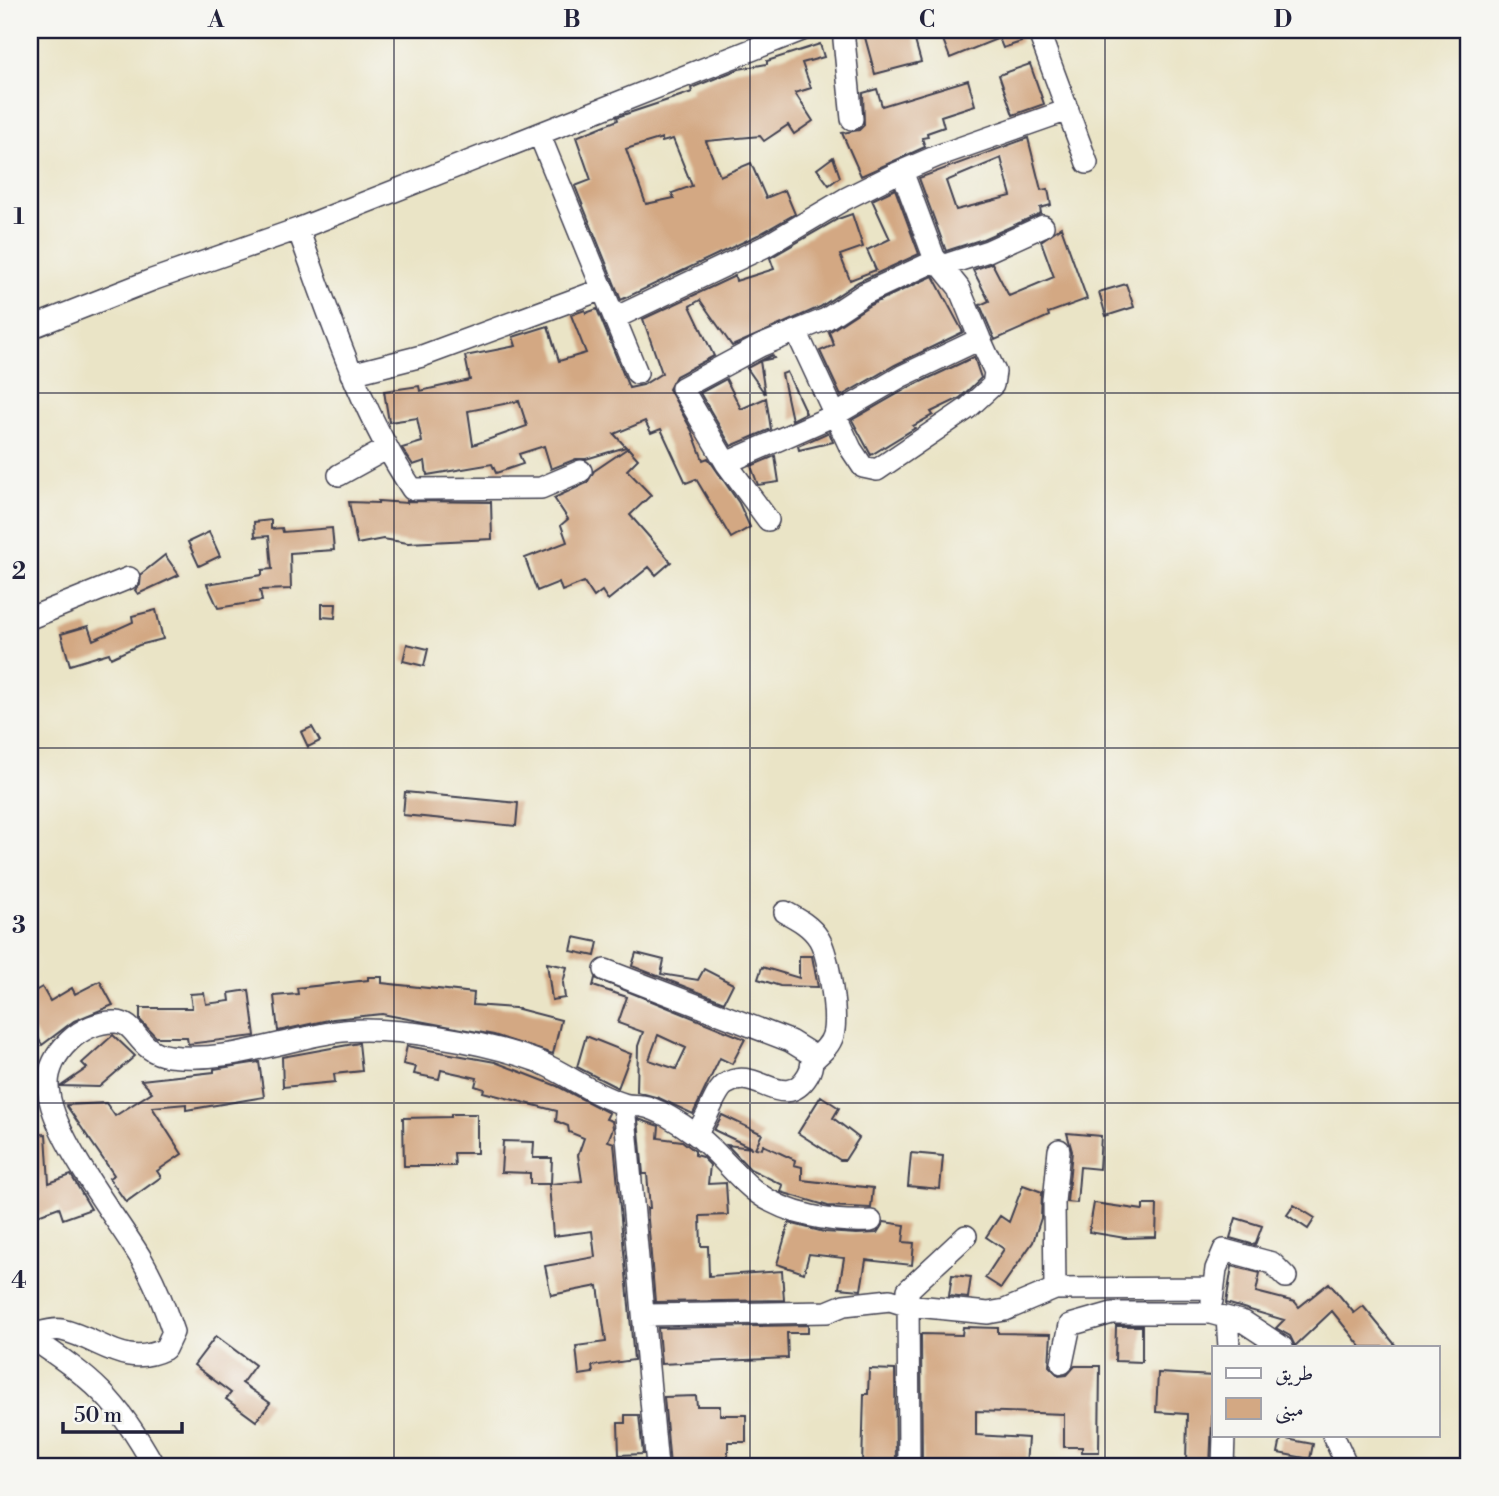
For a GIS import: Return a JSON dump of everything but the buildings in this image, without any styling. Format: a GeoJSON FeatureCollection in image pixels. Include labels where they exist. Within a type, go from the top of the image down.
{"type":"FeatureCollection","features":[{"type":"Feature","properties":{"kind":"street"},"geometry":{"type":"LineString","coordinates":[[30,328],[152,280],[299,229],[540,136],[802,30]]}},
{"type":"Feature","properties":{"kind":"street"},"geometry":{"type":"LineString","coordinates":[[843,30],[852,119]]}},
{"type":"Feature","properties":{"kind":"street"},"geometry":{"type":"LineString","coordinates":[[1038,30],[1087,163]]}},
{"type":"Feature","properties":{"kind":"street"},"geometry":{"type":"LineString","coordinates":[[615,317],[764,247],[845,199],[902,171],[1068,110]]}},
{"type":"Feature","properties":{"kind":"street"},"geometry":{"type":"LineString","coordinates":[[540,136],[637,373]]}},
{"type":"Feature","properties":{"kind":"street"},"geometry":{"type":"LineString","coordinates":[[797,333],[859,463],[870,469],[883,467],[988,393],[993,385],[995,372],[959,288],[940,263],[902,171]]}},
{"type":"Feature","properties":{"kind":"street"},"geometry":{"type":"LineString","coordinates":[[768,520],[726,463],[682,388],[760,346],[826,319],[864,294],[940,263],[988,251],[1043,226]]}},
{"type":"Feature","properties":{"kind":"street"},"geometry":{"type":"LineString","coordinates":[[299,229],[351,374],[386,449],[412,489],[541,488],[581,471]]}},
{"type":"Feature","properties":{"kind":"street"},"geometry":{"type":"LineString","coordinates":[[351,374],[422,356],[603,289]]}},
{"type":"Feature","properties":{"kind":"street"},"geometry":{"type":"LineString","coordinates":[[726,463],[835,415],[902,376],[980,339]]}},
{"type":"Feature","properties":{"kind":"street"},"geometry":{"type":"LineString","coordinates":[[339,475],[386,449]]}},
{"type":"Feature","properties":{"kind":"street"},"geometry":{"type":"LineString","coordinates":[[30,618],[129,578]]}},
{"type":"Feature","properties":{"kind":"street"},"geometry":{"type":"LineString","coordinates":[[695,1134],[705,1124],[723,1086],[729,1082],[745,1081],[791,1091],[799,1088],[813,1060],[828,1046],[833,1034],[827,956],[818,937],[805,924],[785,912]]}},
{"type":"Feature","properties":{"kind":"street"},"geometry":{"type":"LineString","coordinates":[[605,970],[790,1041],[806,1049],[813,1060]]}},
{"type":"Feature","properties":{"kind":"street"},"geometry":{"type":"LineString","coordinates":[[30,1336],[60,1329],[130,1356],[148,1357],[165,1349],[173,1332],[144,1262],[71,1147],[53,1112],[48,1084],[53,1059],[73,1037],[97,1026],[117,1022],[133,1030],[143,1046],[154,1054],[172,1056],[244,1054],[279,1044],[363,1028],[485,1047],[537,1061],[625,1105],[644,1106],[695,1134],[756,1192],[781,1208],[846,1222],[871,1221]]}},
{"type":"Feature","properties":{"kind":"street"},"geometry":{"type":"LineString","coordinates":[[625,1105],[646,1315],[657,1466]]}},
{"type":"Feature","properties":{"kind":"street"},"geometry":{"type":"LineString","coordinates":[[1055,1289],[1054,1202],[1059,1150]]}},
{"type":"Feature","properties":{"kind":"street"},"geometry":{"type":"LineString","coordinates":[[909,1466],[908,1290],[966,1236]]}},
{"type":"Feature","properties":{"kind":"street"},"geometry":{"type":"LineString","coordinates":[[1229,1346],[1213,1288],[1224,1250],[1272,1263],[1286,1277]]}},
{"type":"Feature","properties":{"kind":"street"},"geometry":{"type":"LineString","coordinates":[[646,1315],[827,1312],[844,1305],[890,1300],[906,1305],[988,1313],[1006,1310],[1055,1289],[1213,1288]]}},
{"type":"Feature","properties":{"kind":"street"},"geometry":{"type":"LineString","coordinates":[[1062,1363],[1065,1334],[1070,1325],[1083,1319],[1112,1313],[1219,1316],[1244,1322],[1280,1346]]}},
{"type":"Feature","properties":{"kind":"street"},"geometry":{"type":"LineString","coordinates":[[30,1336],[77,1368],[105,1393],[133,1428],[154,1466]]}},
{"type":"Feature","properties":{"kind":"street"},"geometry":{"type":"LineString","coordinates":[[1223,1466],[1224,1436]]}},
{"type":"Feature","properties":{"kind":"street"},"geometry":{"type":"LineString","coordinates":[[1333,1436],[1347,1466]]}}]}
